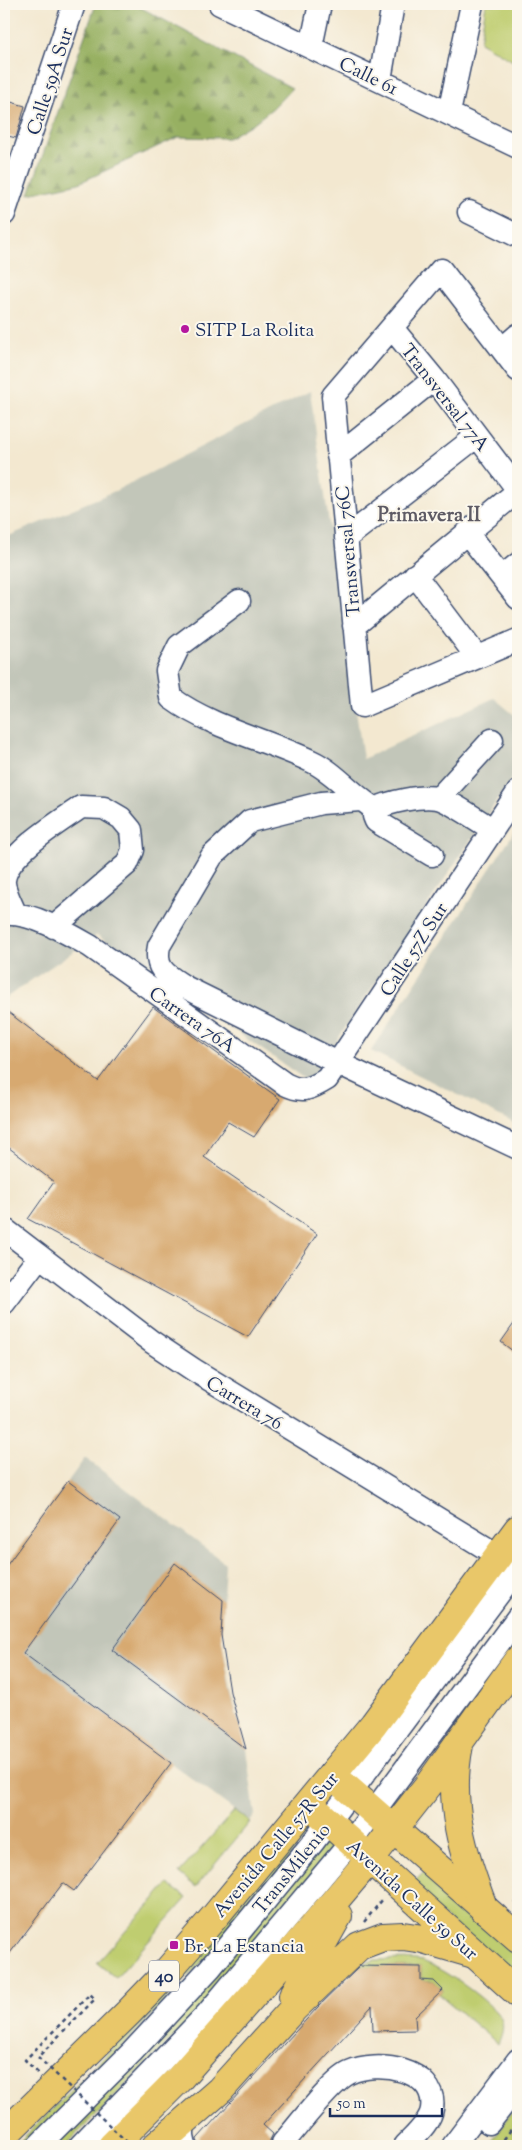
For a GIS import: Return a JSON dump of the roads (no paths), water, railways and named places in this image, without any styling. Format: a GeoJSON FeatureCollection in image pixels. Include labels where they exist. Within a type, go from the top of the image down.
{"type":"FeatureCollection","features":[{"type":"Feature","properties":{"kind":"main road","name":"Avenida Calle 57R Sur"},"geometry":{"type":"LineString","coordinates":[[8,2124],[157,1984],[309,1804],[342,1783],[374,1724],[509,1562],[518,1529]]}},
{"type":"Feature","properties":{"kind":"main road"},"geometry":{"type":"LineString","coordinates":[[112,2146],[178,2080],[293,1950],[360,1850],[394,1829],[518,1660]]}},
{"type":"Feature","properties":{"kind":"main road"},"geometry":{"type":"LineString","coordinates":[[460,1740],[454,1770],[456,1813],[468,1870],[484,1909]]}},
{"type":"Feature","properties":{"kind":"main road","name":"Avenida Calle 59 Sur"},"geometry":{"type":"LineString","coordinates":[[342,1783],[518,1938]]}},
{"type":"Feature","properties":{"kind":"main road","name":"Avenida Calle 59 Sur"},"geometry":{"type":"LineString","coordinates":[[309,1804],[518,1993]]}},
{"type":"Feature","properties":{"kind":"main road"},"geometry":{"type":"LineString","coordinates":[[267,2038],[360,1850]]}},
{"type":"Feature","properties":{"kind":"main road"},"geometry":{"type":"LineString","coordinates":[[156,2146],[184,2135],[220,2090],[267,2038],[359,1946],[370,1940],[382,1937],[403,1936],[423,1939],[474,1954]]}},
{"type":"Feature","properties":{"kind":"street","name":"Calle 59A Sur"},"geometry":{"type":"LineString","coordinates":[[4,214],[12,164],[74,4]]}},
{"type":"Feature","properties":{"kind":"street","name":"Calle 61"},"geometry":{"type":"LineString","coordinates":[[220,4],[242,9],[312,48],[518,147]]}},
{"type":"Feature","properties":{"kind":"street"},"geometry":{"type":"LineString","coordinates":[[312,48],[320,4]]}},
{"type":"Feature","properties":{"kind":"street"},"geometry":{"type":"LineString","coordinates":[[380,80],[393,4]]}},
{"type":"Feature","properties":{"kind":"street"},"geometry":{"type":"LineString","coordinates":[[449,114],[472,4]]}},
{"type":"Feature","properties":{"kind":"street"},"geometry":{"type":"LineString","coordinates":[[469,212],[518,236]]}},
{"type":"Feature","properties":{"kind":"street"},"geometry":{"type":"LineString","coordinates":[[392,328],[441,270],[510,342],[518,370]]}},
{"type":"Feature","properties":{"kind":"street","name":"Transversal 77A"},"geometry":{"type":"LineString","coordinates":[[392,328],[434,379],[518,490]]}},
{"type":"Feature","properties":{"kind":"street","name":"Transversal 76C"},"geometry":{"type":"LineString","coordinates":[[392,328],[332,396],[362,706],[477,657]]}},
{"type":"Feature","properties":{"kind":"street"},"geometry":{"type":"LineString","coordinates":[[338,456],[434,379]]}},
{"type":"Feature","properties":{"kind":"street"},"geometry":{"type":"LineString","coordinates":[[346,538],[477,436]]}},
{"type":"Feature","properties":{"kind":"street"},"geometry":{"type":"LineString","coordinates":[[354,626],[518,490]]}},
{"type":"Feature","properties":{"kind":"street"},"geometry":{"type":"LineString","coordinates":[[467,533],[510,570],[518,598]]}},
{"type":"Feature","properties":{"kind":"street"},"geometry":{"type":"LineString","coordinates":[[414,575],[477,657],[518,640]]}},
{"type":"Feature","properties":{"kind":"street"},"geometry":{"type":"LineString","coordinates":[[239,601],[179,646],[167,671],[171,698],[190,712],[312,762],[336,778],[367,804],[376,821],[432,855]]}},
{"type":"Feature","properties":{"kind":"street"},"geometry":{"type":"LineString","coordinates":[[439,798],[492,740]]}},
{"type":"Feature","properties":{"kind":"street","name":"Calle 57Z Sur"},"geometry":{"type":"LineString","coordinates":[[297,1091],[315,1087],[327,1079],[518,792]]}},
{"type":"Feature","properties":{"kind":"street"},"geometry":{"type":"LineString","coordinates":[[492,830],[439,798],[384,804],[321,803],[250,821],[212,856],[158,946],[156,958],[163,972],[185,987],[338,1063],[517,1145]]}},
{"type":"Feature","properties":{"kind":"street"},"geometry":{"type":"LineString","coordinates":[[395,833],[407,800]]}},
{"type":"Feature","properties":{"kind":"street"},"geometry":{"type":"LineString","coordinates":[[9,914],[4,881],[10,865],[22,851],[81,807],[104,808],[121,818],[131,830],[133,850],[127,864],[54,927]]}},
{"type":"Feature","properties":{"kind":"street","name":"Carrera 76A"},"geometry":{"type":"LineString","coordinates":[[9,914],[54,927],[90,946],[297,1091]]}},
{"type":"Feature","properties":{"kind":"street","name":"Carrera 76"},"geometry":{"type":"LineString","coordinates":[[4,1230],[194,1370],[509,1562]]}},
{"type":"Feature","properties":{"kind":"street"},"geometry":{"type":"LineString","coordinates":[[4,1302],[39,1257]]}},
{"type":"Feature","properties":{"kind":"street","name":"TransMilenio"},"geometry":{"type":"LineString","coordinates":[[80,2146],[128,2098],[360,1850],[374,1811],[518,1616]]}},
{"type":"Feature","properties":{"kind":"street","name":"TransMilenio"},"geometry":{"type":"LineString","coordinates":[[38,2146],[132,2052],[210,1968],[329,1822],[342,1783]]}},
{"type":"Feature","properties":{"kind":"street"},"geometry":{"type":"LineString","coordinates":[[453,2146],[518,2060]]}},
{"type":"Feature","properties":{"kind":"street"},"geometry":{"type":"LineString","coordinates":[[283,2143],[341,2078],[360,2069],[390,2068],[405,2071],[417,2077],[427,2088],[432,2100],[432,2111],[426,2122],[405,2146]]}},
{"type":"Feature","properties":{"kind":"street"},"geometry":{"type":"LineString","coordinates":[[466,2146],[518,2075]]}},
{"type":"Feature","properties":{"kind":"street"},"geometry":{"type":"LineString","coordinates":[[472,2146],[518,2086]]}},
{"type":"Feature","properties":{"kind":"place","name":"SITP La Rolita"},"geometry":{"type":"Point","coordinates":[185,329]}},
{"type":"Feature","properties":{"kind":"place","name":"Br. La Estancia"},"geometry":{"type":"Point","coordinates":[174,1945]}},
{"type":"Feature","properties":{"kind":"district","name":"Primavera II"},"geometry":{"type":"Point","coordinates":[429,514]}}]}
